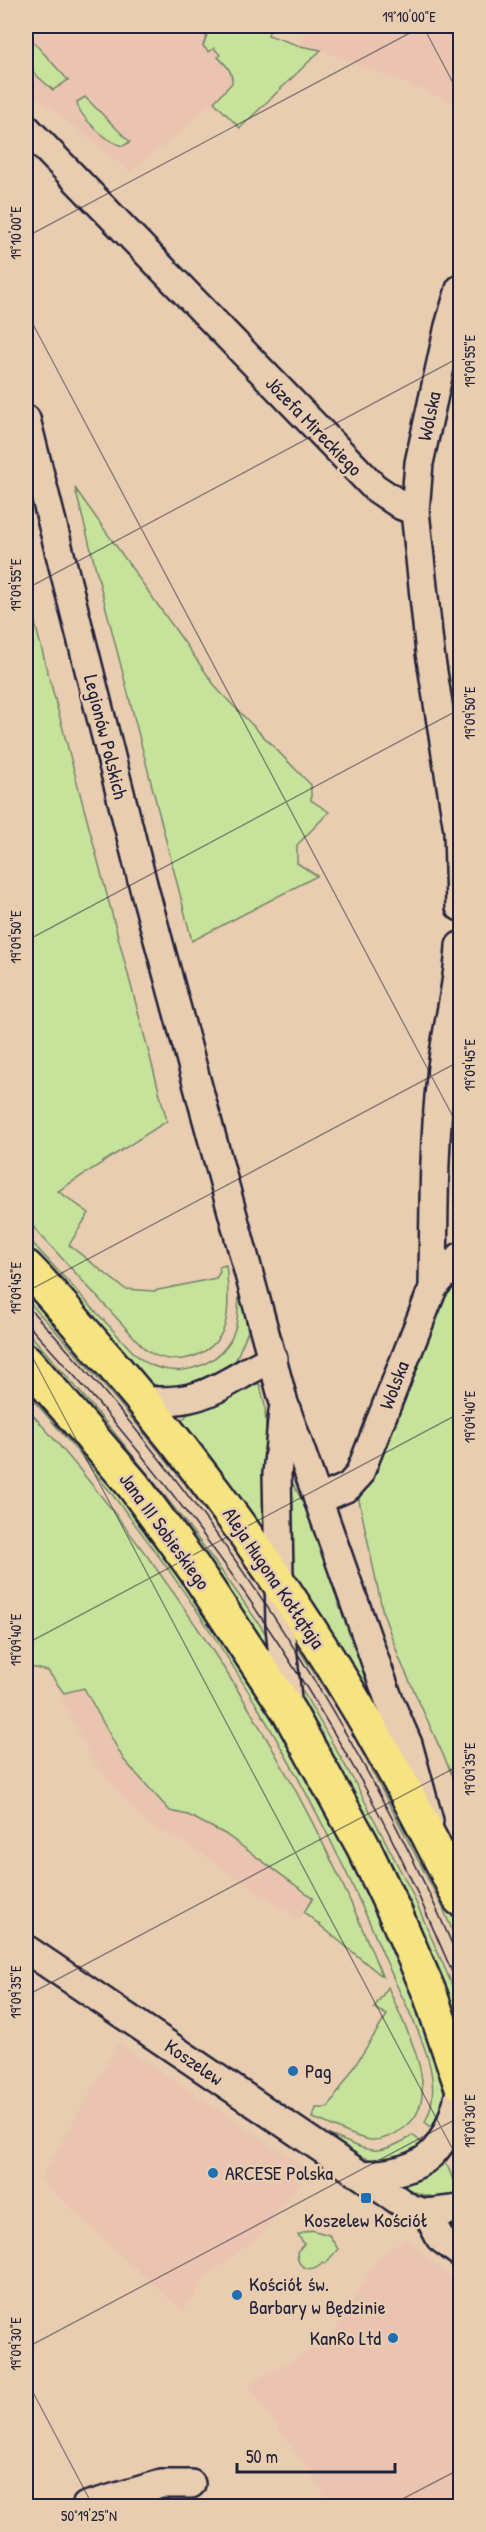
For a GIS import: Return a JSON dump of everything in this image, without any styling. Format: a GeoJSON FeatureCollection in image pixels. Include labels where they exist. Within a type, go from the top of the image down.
{"type":"FeatureCollection","features":[{"type":"Feature","properties":{"kind":"main road","name":"Aleja Hugona Kołłątaja"},"geometry":{"type":"LineString","coordinates":[[34,1277],[143,1400],[202,1474],[281,1583],[355,1702],[433,1842],[460,1899]]}},
{"type":"Feature","properties":{"kind":"main road","name":"Jana III Sobieskiego"},"geometry":{"type":"LineString","coordinates":[[26,1361],[133,1485],[193,1567],[289,1712]]}},
{"type":"Feature","properties":{"kind":"main road"},"geometry":{"type":"LineString","coordinates":[[289,1712],[363,1846],[396,1915],[430,1994],[460,2082]]}},
{"type":"Feature","properties":{"kind":"street","name":"Józefa Mireckiego"},"geometry":{"type":"LineString","coordinates":[[26,128],[374,487],[402,506],[415,511]]}},
{"type":"Feature","properties":{"kind":"street","name":"Wolska"},"geometry":{"type":"LineString","coordinates":[[415,511],[419,464],[448,326],[460,289]]}},
{"type":"Feature","properties":{"kind":"street","name":"Legionów Polskich"},"geometry":{"type":"LineString","coordinates":[[26,419],[188,1053],[284,1403]]}},
{"type":"Feature","properties":{"kind":"street"},"geometry":{"type":"LineString","coordinates":[[415,511],[430,653],[458,830],[460,907]]}},
{"type":"Feature","properties":{"kind":"street"},"geometry":{"type":"LineString","coordinates":[[433,1288],[434,1155],[441,1075],[459,975],[460,946]]}},
{"type":"Feature","properties":{"kind":"street","name":"Wolska"},"geometry":{"type":"LineString","coordinates":[[318,1500],[348,1487],[359,1475],[433,1288],[460,1257]]}},
{"type":"Feature","properties":{"kind":"street"},"geometry":{"type":"LineString","coordinates":[[143,1400],[171,1402],[196,1398],[216,1391],[273,1358]]}},
{"type":"Feature","properties":{"kind":"street"},"geometry":{"type":"LineString","coordinates":[[284,1403],[389,1700],[408,1744],[433,1842]]}},
{"type":"Feature","properties":{"kind":"street"},"geometry":{"type":"LineString","coordinates":[[284,1403],[277,1474],[281,1583],[280,1626],[289,1712]]}},
{"type":"Feature","properties":{"kind":"street","name":"Koszelew"},"geometry":{"type":"LineString","coordinates":[[26,1949],[411,2209],[427,2213],[460,2210]]}},
{"type":"Feature","properties":{"kind":"street"},"geometry":{"type":"LineString","coordinates":[[363,2175],[386,2174],[407,2169],[423,2161],[450,2131],[460,2091]]}},
{"type":"Feature","properties":{"kind":"street"},"geometry":{"type":"LineString","coordinates":[[427,2213],[440,2238],[460,2253]]}},
{"type":"Feature","properties":{"kind":"street"},"geometry":{"type":"LineString","coordinates":[[86,2506],[161,2484],[191,2484]]}},
{"type":"Feature","properties":{"kind":"shaded area"},"geometry":{"type":"Polygon","coordinates":[[[26,26],[210,26],[214,48],[231,70],[232,83],[180,133],[130,172],[26,88],[26,26]]]}},
{"type":"Feature","properties":{"kind":"shaded area"},"geometry":{"type":"Polygon","coordinates":[[[308,26],[460,26],[460,105],[321,50],[300,46],[308,26]]]}},
{"type":"Feature","properties":{"kind":"shaded area"},"geometry":{"type":"Polygon","coordinates":[[[84,1688],[124,1760],[169,1811],[188,1815],[225,1834],[314,1898],[299,1920],[190,1846],[152,1827],[125,1801],[92,1759],[60,1695],[84,1688]]]}},
{"type":"Feature","properties":{"kind":"shaded area"},"geometry":{"type":"Polygon","coordinates":[[[118,2043],[310,2171],[258,2237],[206,2277],[183,2312],[40,2180],[118,2043]]]}},
{"type":"Feature","properties":{"kind":"shaded area"},"geometry":{"type":"Polygon","coordinates":[[[405,2238],[460,2285],[460,2506],[332,2506],[248,2383],[330,2340],[376,2261],[405,2238]]]}},
{"type":"Feature","properties":{"kind":"green space"},"geometry":{"type":"Polygon","coordinates":[[[210,26],[271,26],[268,35],[300,46],[321,50],[240,128],[214,102],[232,83],[232,79],[228,68],[218,57],[220,55],[214,48],[209,52],[203,46],[210,26]]]}},
{"type":"Feature","properties":{"kind":"green space"},"geometry":{"type":"Polygon","coordinates":[[[26,34],[68,80],[53,90],[26,66],[26,34]]]}},
{"type":"Feature","properties":{"kind":"green space"},"geometry":{"type":"Polygon","coordinates":[[[85,97],[130,142],[123,146],[117,144],[88,122],[77,102],[85,97]]]}},
{"type":"Feature","properties":{"kind":"green space"},"geometry":{"type":"Polygon","coordinates":[[[75,488],[218,690],[311,785],[311,800],[329,812],[297,845],[297,863],[317,876],[192,941],[75,488]]]}},
{"type":"Feature","properties":{"kind":"green space"},"geometry":{"type":"Polygon","coordinates":[[[26,590],[167,1121],[58,1191],[89,1213],[69,1245],[125,1289],[154,1291],[216,1278],[220,1272],[219,1267],[226,1265],[228,1303],[225,1325],[212,1346],[191,1357],[167,1359],[145,1349],[26,1219],[26,590]]]}},
{"type":"Feature","properties":{"kind":"green space"},"geometry":{"type":"Polygon","coordinates":[[[26,1236],[134,1353],[145,1362],[158,1368],[185,1370],[198,1367],[221,1352],[235,1330],[239,1295],[241,1294],[248,1331],[234,1364],[189,1390],[160,1387],[147,1381],[26,1252],[26,1236]]]}},
{"type":"Feature","properties":{"kind":"green space"},"geometry":{"type":"Polygon","coordinates":[[[460,1271],[460,1792],[400,1660],[383,1613],[359,1500],[369,1467],[437,1306],[460,1271]]]}},
{"type":"Feature","properties":{"kind":"green space"},"geometry":{"type":"Polygon","coordinates":[[[26,1284],[266,1580],[269,1600],[214,1522],[154,1445],[26,1299],[26,1284]]]}},
{"type":"Feature","properties":{"kind":"green space"},"geometry":{"type":"Polygon","coordinates":[[[26,1330],[91,1404],[183,1520],[270,1640],[266,1648],[50,1370],[26,1343],[26,1330]]]}},
{"type":"Feature","properties":{"kind":"green space"},"geometry":{"type":"Polygon","coordinates":[[[26,1378],[55,1410],[221,1626],[321,1800],[386,1932],[448,2085],[440,2134],[425,2122],[431,2105],[433,2087],[425,2048],[358,1897],[279,1743],[187,1596],[83,1458],[26,1392],[26,1378]]]}},
{"type":"Feature","properties":{"kind":"green space"},"geometry":{"type":"Polygon","coordinates":[[[253,1381],[260,1385],[265,1406],[270,1521],[265,1531],[260,1530],[180,1422],[188,1414],[253,1381]]]}},
{"type":"Feature","properties":{"kind":"green space"},"geometry":{"type":"Polygon","coordinates":[[[26,1407],[133,1537],[229,1676],[312,1822],[349,1898],[382,1976],[304,1912],[313,1898],[225,1834],[188,1815],[170,1811],[124,1760],[84,1688],[64,1693],[48,1671],[26,1666],[26,1407]]]}},
{"type":"Feature","properties":{"kind":"green space"},"geometry":{"type":"Polygon","coordinates":[[[289,1477],[308,1511],[381,1711],[377,1711],[291,1573],[289,1477]]]}},
{"type":"Feature","properties":{"kind":"green space"},"geometry":{"type":"Polygon","coordinates":[[[291,1623],[437,1878],[460,1930],[460,1949],[443,1908],[349,1727],[289,1634],[291,1623]]]}},
{"type":"Feature","properties":{"kind":"green space"},"geometry":{"type":"Polygon","coordinates":[[[295,1678],[358,1788],[411,1891],[460,2003],[460,2033],[405,1901],[343,1774],[298,1691],[295,1678]]]}},
{"type":"Feature","properties":{"kind":"green space"},"geometry":{"type":"Polygon","coordinates":[[[388,1987],[418,2060],[422,2080],[422,2098],[416,2115],[404,2128],[388,2137],[370,2140],[313,2118],[316,2108],[328,2108],[387,2015],[374,2008],[388,1987]]]}},
{"type":"Feature","properties":{"kind":"green space"},"geometry":{"type":"Polygon","coordinates":[[[323,2133],[359,2147],[377,2150],[399,2143],[413,2135],[427,2148],[381,2162],[362,2157],[323,2133]]]}},
{"type":"Feature","properties":{"kind":"green space"},"geometry":{"type":"Polygon","coordinates":[[[439,2157],[448,2167],[459,2195],[426,2196],[397,2183],[439,2157]]]}},
{"type":"Feature","properties":{"kind":"green space"},"geometry":{"type":"Polygon","coordinates":[[[311,2230],[329,2235],[338,2249],[325,2264],[323,2262],[314,2268],[306,2268],[299,2263],[297,2252],[304,2244],[298,2235],[311,2230]]]}},
{"type":"Feature","properties":{"kind":"tram line"},"geometry":{"type":"LineString","coordinates":[[26,1305],[93,1378],[156,1454],[216,1533],[272,1614],[325,1698],[374,1784],[419,1872],[460,1962]]}},
{"type":"Feature","properties":{"kind":"tram line"},"geometry":{"type":"LineString","coordinates":[[26,1323],[75,1377],[168,1489],[212,1547],[294,1668],[381,1817],[460,1990]]}},
{"type":"Feature","properties":{"kind":"place","name":"Pag"},"geometry":{"type":"Point","coordinates":[293,2071]}},
{"type":"Feature","properties":{"kind":"place","name":"ARCESE Polska"},"geometry":{"type":"Point","coordinates":[213,2173]}},
{"type":"Feature","properties":{"kind":"place","name":"Koszelew Kościół"},"geometry":{"type":"Point","coordinates":[366,2198]}},
{"type":"Feature","properties":{"kind":"place","name":"Kościół św. Barbary w Będzinie"},"geometry":{"type":"Point","coordinates":[237,2295]}},
{"type":"Feature","properties":{"kind":"place","name":"KanRo Ltd"},"geometry":{"type":"Point","coordinates":[393,2338]}}]}
